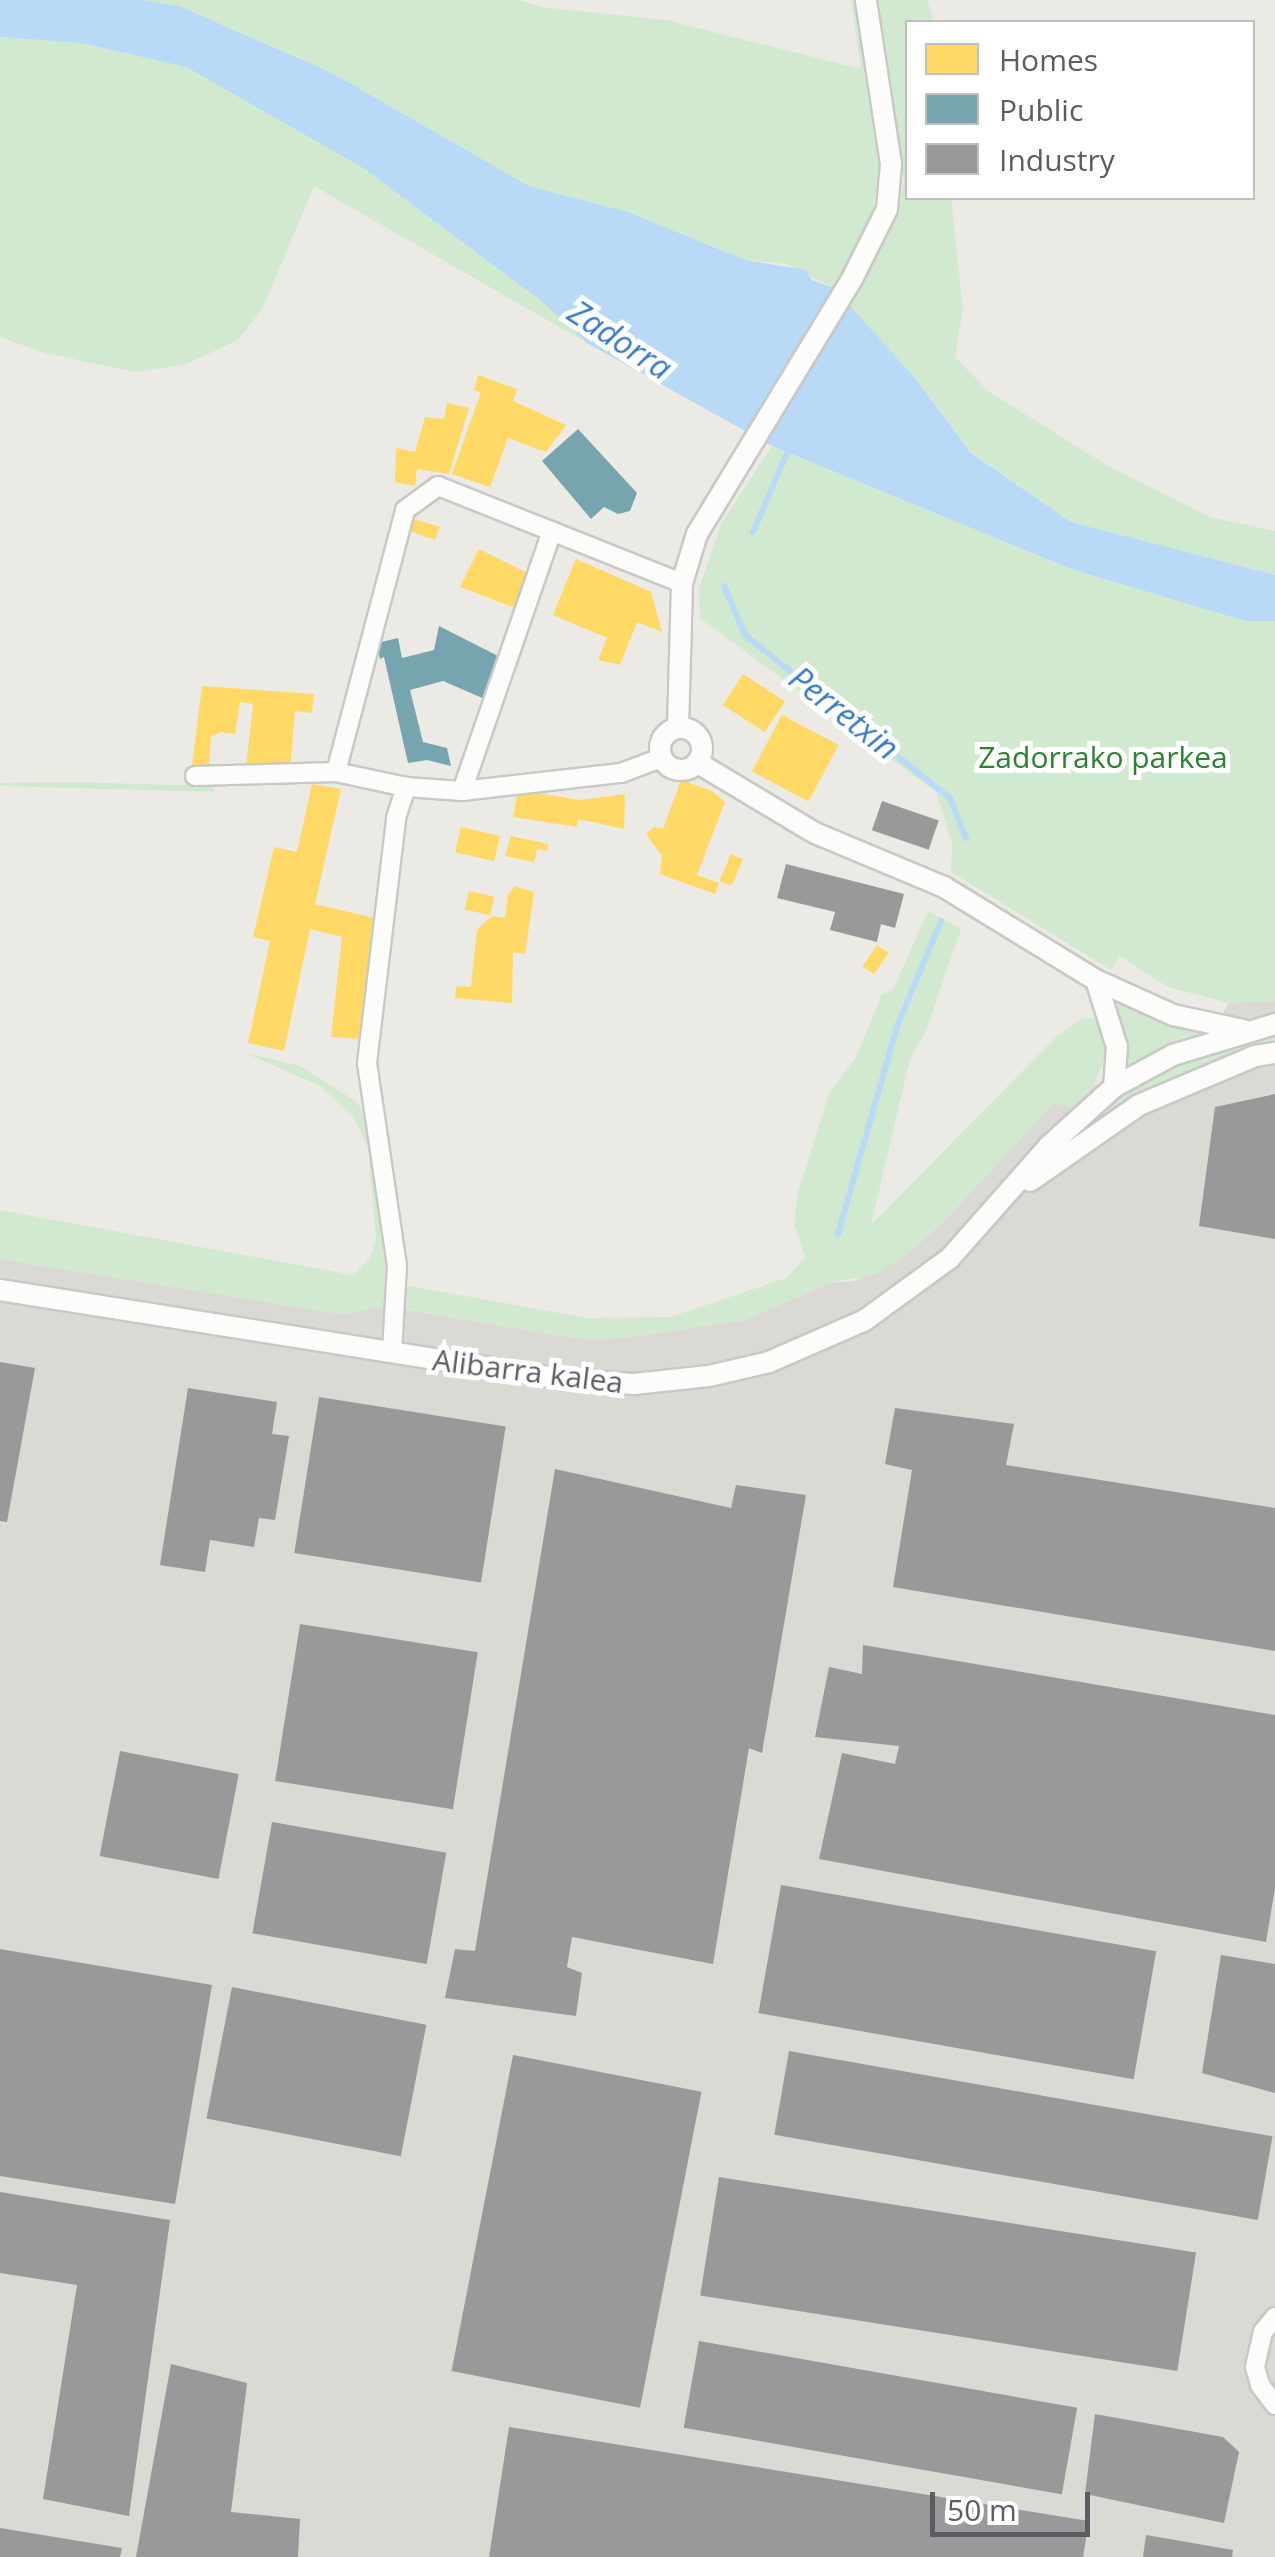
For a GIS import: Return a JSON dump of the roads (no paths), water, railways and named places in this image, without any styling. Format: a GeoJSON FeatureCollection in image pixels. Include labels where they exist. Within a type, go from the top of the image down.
{"type":"FeatureCollection","features":[{"type":"Feature","properties":{"kind":"street"},"geometry":{"type":"LineString","coordinates":[[678,728],[682,584],[697,534],[851,281],[882,223],[892,183],[866,0]]}},
{"type":"Feature","properties":{"kind":"street"},"geometry":{"type":"LineString","coordinates":[[336,772],[405,510],[438,486],[682,584]]}},
{"type":"Feature","properties":{"kind":"street"},"geometry":{"type":"LineString","coordinates":[[462,790],[552,531]]}},
{"type":"Feature","properties":{"kind":"street"},"geometry":{"type":"LineString","coordinates":[[678,728],[691,730],[700,739],[703,752],[698,763],[686,771],[671,769],[661,758],[662,739],[678,728]]}},
{"type":"Feature","properties":{"kind":"street"},"geometry":{"type":"LineString","coordinates":[[195,776],[336,772],[406,787],[462,790],[621,772],[661,758]]}},
{"type":"Feature","properties":{"kind":"street"},"geometry":{"type":"LineString","coordinates":[[698,763],[815,833],[944,887],[1096,980],[1173,1015],[1245,1030]]}},
{"type":"Feature","properties":{"kind":"street"},"geometry":{"type":"LineString","coordinates":[[392,1352],[397,1266],[367,1063],[396,818],[406,787]]}},
{"type":"Feature","properties":{"kind":"street"},"geometry":{"type":"LineString","coordinates":[[1096,980],[1117,1046],[1114,1087]]}},
{"type":"Feature","properties":{"kind":"street","name":"Alibarra kalea"},"geometry":{"type":"LineString","coordinates":[[0,1290],[561,1379],[634,1384],[709,1376],[754,1366],[822,1342],[865,1320],[950,1258],[1049,1146],[1114,1087],[1174,1055],[1245,1030],[1275,1024]]}},
{"type":"Feature","properties":{"kind":"street","name":"Alibarra kalea"},"geometry":{"type":"LineString","coordinates":[[1004,1200],[1139,1105],[1255,1056],[1275,1053]]}},
{"type":"Feature","properties":{"kind":"street"},"geometry":{"type":"LineString","coordinates":[[1275,2317],[1263,2332],[1256,2367],[1260,2384],[1275,2405]]}},
{"type":"Feature","properties":{"kind":"water","name":"Zadorra"},"geometry":{"type":"Polygon","coordinates":[[[0,0],[143,0],[179,6],[332,73],[529,186],[628,212],[745,260],[806,270],[812,280],[834,288],[916,379],[970,452],[1071,522],[1275,575],[1275,621],[1245,621],[1071,569],[772,446],[587,343],[545,304],[363,168],[186,67],[81,43],[0,37],[0,0]]]}},
{"type":"Feature","properties":{"kind":"waterway","name":"Perretxin"},"geometry":{"type":"LineString","coordinates":[[753,532],[790,446]]}},
{"type":"Feature","properties":{"kind":"waterway","name":"Perretxin"},"geometry":{"type":"LineString","coordinates":[[724,586],[745,635],[950,798],[966,838]]}},
{"type":"Feature","properties":{"kind":"waterway","name":"Perretxin"},"geometry":{"type":"LineString","coordinates":[[838,1234],[898,1024],[941,921]]}},
{"type":"Feature","properties":{"kind":"park label","name":"Zadorrako parkea"},"geometry":{"type":"Point","coordinates":[1103,757]}}]}
